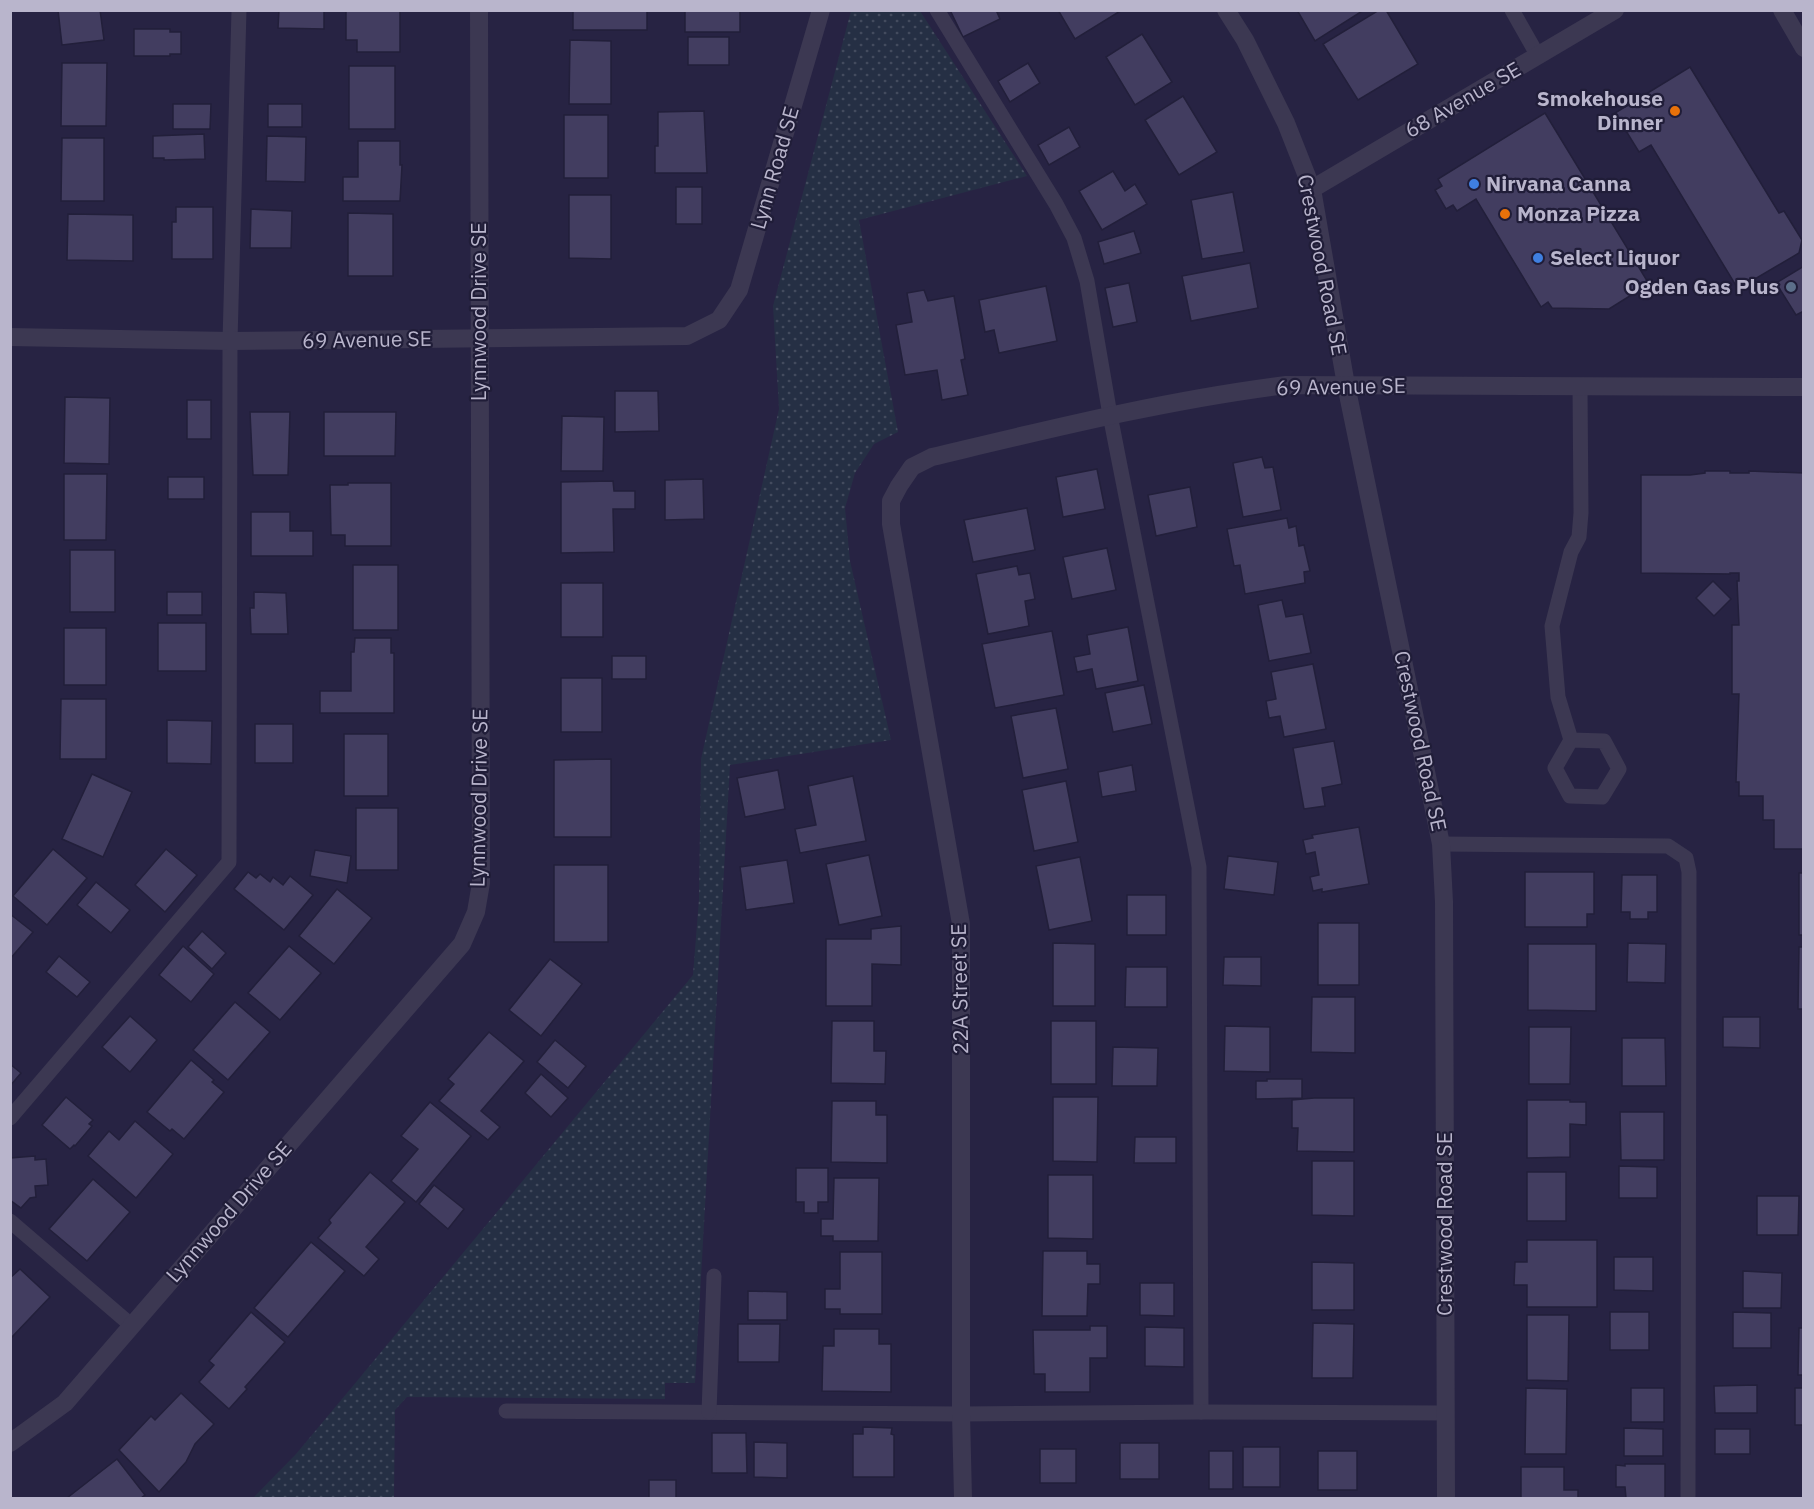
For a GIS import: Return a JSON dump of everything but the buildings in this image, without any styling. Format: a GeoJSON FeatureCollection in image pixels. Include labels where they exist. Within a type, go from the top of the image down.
{"type":"FeatureCollection","features":[{"type":"Feature","properties":{"kind":"street","name":"Lynnwood Drive SE"},"geometry":{"type":"LineString","coordinates":[[10,1443],[65,1403],[130,1325],[462,944],[476,912],[481,883],[479,10]]}},
{"type":"Feature","properties":{"kind":"street","name":"Lynn Road SE"},"geometry":{"type":"LineString","coordinates":[[719,320],[739,290],[821,10]]}},
{"type":"Feature","properties":{"kind":"street","name":"Crestwood Road SE"},"geometry":{"type":"LineString","coordinates":[[1227,10],[1245,40],[1286,123],[1312,189],[1346,386],[1441,844],[1444,902],[1446,1498]]}},
{"type":"Feature","properties":{"kind":"street","name":"68 Avenue SE"},"geometry":{"type":"LineString","coordinates":[[1312,189],[1615,10]]}},
{"type":"Feature","properties":{"kind":"street"},"geometry":{"type":"LineString","coordinates":[[1782,10],[1803,48]]}},
{"type":"Feature","properties":{"kind":"street","name":"69 Avenue SE"},"geometry":{"type":"LineString","coordinates":[[10,337],[230,341],[687,336],[719,320]]}},
{"type":"Feature","properties":{"kind":"street","name":"69 Avenue SE"},"geometry":{"type":"LineString","coordinates":[[899,486],[912,467],[932,457],[1110,415],[1241,391],[1286,386],[1803,387]]}},
{"type":"Feature","properties":{"kind":"street","name":"22A Street SE"},"geometry":{"type":"LineString","coordinates":[[899,486],[891,501],[891,524],[961,924],[963,1498]]}},
{"type":"Feature","properties":{"kind":"lane"},"geometry":{"type":"LineString","coordinates":[[10,1118],[229,862],[230,341],[239,10]]}},
{"type":"Feature","properties":{"kind":"lane"},"geometry":{"type":"LineString","coordinates":[[937,10],[1056,204],[1074,238],[1087,281],[1110,415],[1199,867],[1201,1412]]}},
{"type":"Feature","properties":{"kind":"lane"},"geometry":{"type":"LineString","coordinates":[[1512,10],[1538,56]]}},
{"type":"Feature","properties":{"kind":"lane"},"geometry":{"type":"LineString","coordinates":[[1571,740],[1604,741],[1619,769],[1602,797],[1570,796],[1554,768],[1571,740],[1558,697],[1552,626],[1571,552],[1579,537],[1581,513],[1580,387]]}},
{"type":"Feature","properties":{"kind":"lane"},"geometry":{"type":"LineString","coordinates":[[1441,844],[1668,846],[1686,858],[1689,872],[1688,1498]]}},
{"type":"Feature","properties":{"kind":"lane"},"geometry":{"type":"LineString","coordinates":[[10,1221],[130,1325]]}},
{"type":"Feature","properties":{"kind":"lane"},"geometry":{"type":"LineString","coordinates":[[709,1412],[714,1276]]}},
{"type":"Feature","properties":{"kind":"lane"},"geometry":{"type":"LineString","coordinates":[[506,1411],[961,1414],[1446,1413]]}},
{"type":"Feature","properties":{"kind":"shaded area"},"geometry":{"type":"Polygon","coordinates":[[[851,11],[920,11],[1027,176],[859,220],[898,432],[874,444],[855,473],[845,508],[850,561],[891,740],[730,765],[695,1383],[665,1383],[665,1399],[407,1397],[395,1410],[394,1498],[253,1498],[296,1454],[693,975],[699,899],[701,759],[779,409],[773,306],[851,11]]]}},
{"type":"Feature","properties":{"kind":"place","name":"Smokehouse Dinner"},"geometry":{"type":"Point","coordinates":[1675,111]}},
{"type":"Feature","properties":{"kind":"place","name":"Nirvana Canna"},"geometry":{"type":"Point","coordinates":[1474,184]}},
{"type":"Feature","properties":{"kind":"place","name":"Monza Pizza"},"geometry":{"type":"Point","coordinates":[1505,214]}},
{"type":"Feature","properties":{"kind":"place","name":"Select Liquor"},"geometry":{"type":"Point","coordinates":[1538,258]}},
{"type":"Feature","properties":{"kind":"place","name":"Ogden Gas Plus"},"geometry":{"type":"Point","coordinates":[1791,287]}}]}
